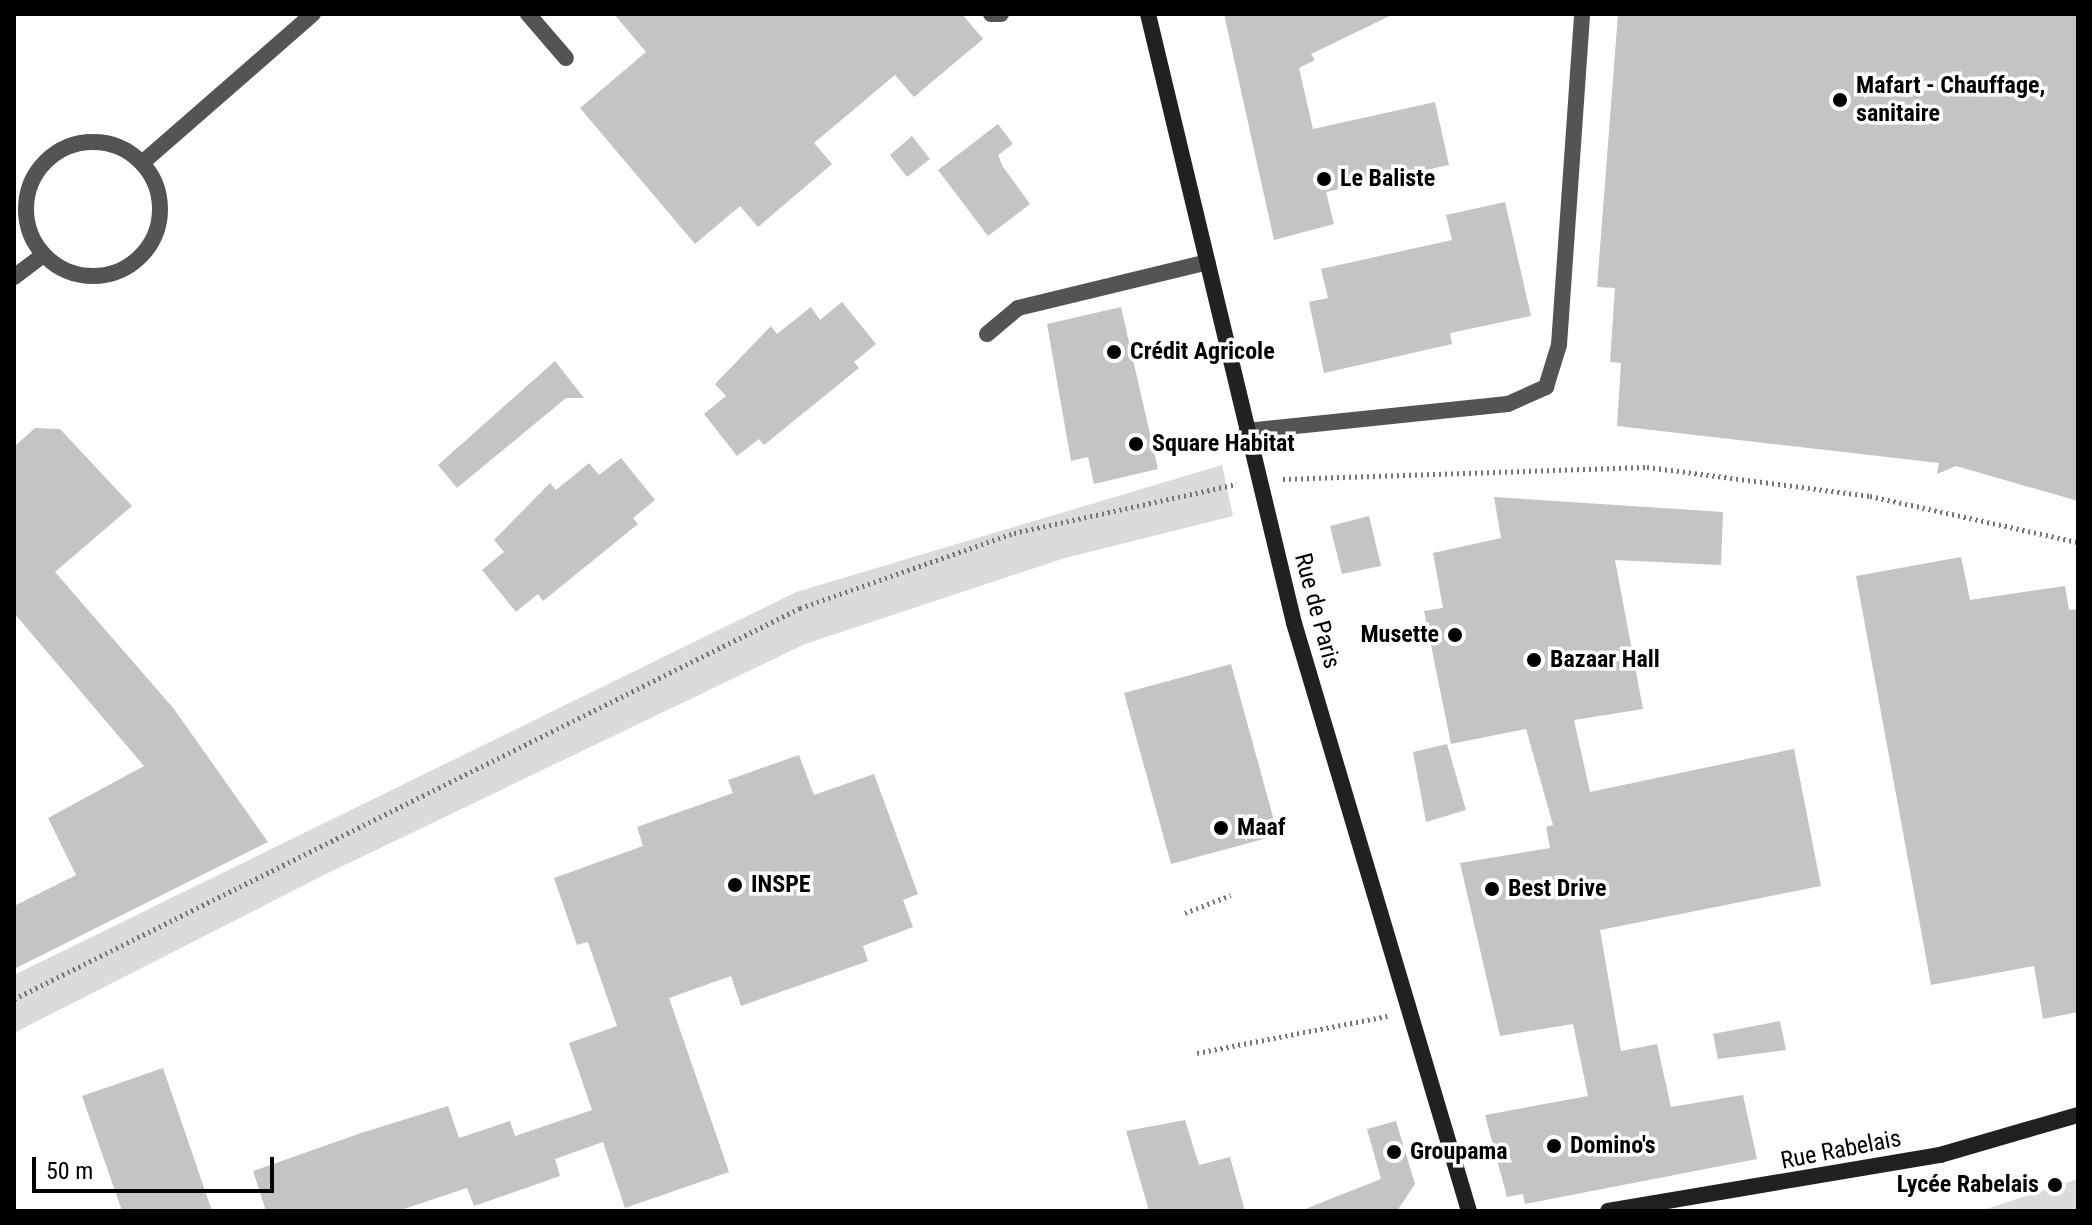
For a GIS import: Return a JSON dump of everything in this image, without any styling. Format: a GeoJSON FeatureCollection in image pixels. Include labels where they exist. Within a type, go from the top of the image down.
{"type":"FeatureCollection","features":[{"type":"Feature","properties":{"kind":"main road","name":"Rue de Paris"},"geometry":{"type":"LineString","coordinates":[[1148,14],[1258,482],[1365,876],[1469,1211]]}},
{"type":"Feature","properties":{"kind":"main road","name":"Rue Rabelais"},"geometry":{"type":"LineString","coordinates":[[1608,1211],[1924,1158],[2078,1115]]}},
{"type":"Feature","properties":{"kind":"street"},"geometry":{"type":"LineString","coordinates":[[142,163],[313,14]]}},
{"type":"Feature","properties":{"kind":"street"},"geometry":{"type":"LineString","coordinates":[[528,14],[566,58]]}},
{"type":"Feature","properties":{"kind":"street"},"geometry":{"type":"LineString","coordinates":[[991,14],[1001,14]]}},
{"type":"Feature","properties":{"kind":"street"},"geometry":{"type":"LineString","coordinates":[[1247,431],[1508,404],[1546,387],[1559,345],[1582,14]]}},
{"type":"Feature","properties":{"kind":"street"},"geometry":{"type":"LineString","coordinates":[[95,141],[142,163],[161,211],[140,257],[118,273],[90,277],[43,255],[25,206],[47,159],[95,141]]}},
{"type":"Feature","properties":{"kind":"street"},"geometry":{"type":"LineString","coordinates":[[14,277],[43,255]]}},
{"type":"Feature","properties":{"kind":"street"},"geometry":{"type":"LineString","coordinates":[[987,334],[1018,308],[1208,262]]}},
{"type":"Feature","properties":{"kind":"path"},"geometry":{"type":"LineString","coordinates":[[14,999],[800,608],[1014,533],[1258,482],[1546,464],[1647,467],[1870,496],[2078,542]]}},
{"type":"Feature","properties":{"kind":"path"},"geometry":{"type":"LineString","coordinates":[[1185,913],[1231,895]]}},
{"type":"Feature","properties":{"kind":"path"},"geometry":{"type":"LineString","coordinates":[[1197,1053],[1368,1020]]}},
{"type":"Feature","properties":{"kind":"shaded area"},"geometry":{"type":"Polygon","coordinates":[[[1222,465],[1233,516],[1065,558],[805,644],[326,874],[14,1033],[14,975],[796,592],[1222,465]]]}},
{"type":"Feature","properties":{"kind":"shaded area"},"geometry":{"type":"Polygon","coordinates":[[[2078,1179],[2078,1211],[1980,1211],[2078,1179]]]}},
{"type":"Feature","properties":{"kind":"building"},"geometry":{"type":"Polygon","coordinates":[[[614,14],[962,14],[983,39],[914,97],[895,75],[814,143],[832,164],[758,227],[740,206],[695,244],[580,108],[646,52],[614,14]]]}},
{"type":"Feature","properties":{"kind":"building","name":"Le Baliste"},"geometry":{"type":"Polygon","coordinates":[[[1224,14],[1394,14],[1311,54],[1315,60],[1299,68],[1313,129],[1435,102],[1449,165],[1326,192],[1334,224],[1274,240],[1224,14]]]}},
{"type":"Feature","properties":{"kind":"building"},"geometry":{"type":"Polygon","coordinates":[[[1618,14],[2078,14],[2078,501],[1956,466],[1937,474],[1939,463],[1617,426],[1621,363],[1610,362],[1615,288],[1597,287],[1618,14]]]}},
{"type":"Feature","properties":{"kind":"building"},"geometry":{"type":"Polygon","coordinates":[[[998,124],[1013,144],[998,155],[1030,204],[988,236],[938,170],[998,124]]]}},
{"type":"Feature","properties":{"kind":"building"},"geometry":{"type":"Polygon","coordinates":[[[912,136],[930,159],[907,177],[890,155],[912,136]]]}},
{"type":"Feature","properties":{"kind":"building"},"geometry":{"type":"Polygon","coordinates":[[[1505,202],[1531,316],[1450,333],[1452,344],[1324,373],[1309,302],[1328,298],[1321,269],[1452,240],[1446,215],[1505,202]]]}},
{"type":"Feature","properties":{"kind":"building"},"geometry":{"type":"Polygon","coordinates":[[[842,302],[876,344],[854,362],[859,368],[764,445],[759,439],[737,456],[704,414],[726,396],[715,384],[771,326],[777,334],[811,307],[820,320],[842,302]]]}},
{"type":"Feature","properties":{"kind":"building"},"geometry":{"type":"Polygon","coordinates":[[[1121,307],[1158,469],[1094,484],[1088,457],[1071,461],[1047,324],[1121,307]]]}},
{"type":"Feature","properties":{"kind":"building"},"geometry":{"type":"Polygon","coordinates":[[[555,361],[584,398],[566,398],[457,488],[438,465],[555,361]]]}},
{"type":"Feature","properties":{"kind":"building"},"geometry":{"type":"Polygon","coordinates":[[[35,428],[60,429],[132,506],[55,572],[174,709],[268,842],[14,969],[14,906],[76,875],[48,818],[144,766],[14,613],[14,447],[35,428]]]}},
{"type":"Feature","properties":{"kind":"building"},"geometry":{"type":"Polygon","coordinates":[[[621,458],[655,500],[633,518],[638,524],[543,601],[538,594],[516,612],[482,570],[504,552],[494,540],[550,483],[556,490],[589,463],[599,475],[621,458]]]}},
{"type":"Feature","properties":{"kind":"building"},"geometry":{"type":"Polygon","coordinates":[[[1494,497],[1723,512],[1721,565],[1615,560],[1643,709],[1574,720],[1590,792],[1794,749],[1821,886],[1600,930],[1621,1051],[1657,1044],[1671,1107],[1743,1095],[1757,1159],[1525,1204],[1523,1194],[1507,1197],[1485,1115],[1588,1096],[1573,1024],[1500,1036],[1460,863],[1550,848],[1546,827],[1553,825],[1526,729],[1451,744],[1424,611],[1443,608],[1433,553],[1501,538],[1494,497]]]}},
{"type":"Feature","properties":{"kind":"building"},"geometry":{"type":"Polygon","coordinates":[[[1369,516],[1381,566],[1342,574],[1330,526],[1369,516]]]}},
{"type":"Feature","properties":{"kind":"building"},"geometry":{"type":"Polygon","coordinates":[[[1961,557],[1970,600],[2065,586],[2069,610],[2078,609],[2078,1012],[2043,1019],[2034,966],[1931,985],[1856,576],[1961,557]]]}},
{"type":"Feature","properties":{"kind":"building"},"geometry":{"type":"Polygon","coordinates":[[[1231,664],[1278,835],[1171,864],[1124,693],[1231,664]]]}},
{"type":"Feature","properties":{"kind":"building"},"geometry":{"type":"Polygon","coordinates":[[[1447,744],[1466,810],[1426,822],[1413,752],[1447,744]]]}},
{"type":"Feature","properties":{"kind":"building"},"geometry":{"type":"Polygon","coordinates":[[[799,755],[814,795],[874,774],[918,894],[903,900],[913,927],[863,946],[868,961],[741,1006],[731,976],[669,998],[729,1172],[625,1208],[603,1142],[555,1159],[560,1176],[474,1206],[467,1188],[398,1211],[266,1211],[253,1171],[448,1106],[459,1138],[510,1121],[515,1136],[592,1110],[569,1043],[617,1026],[588,942],[577,945],[554,878],[643,846],[637,827],[733,793],[728,780],[799,755]]]}},
{"type":"Feature","properties":{"kind":"building"},"geometry":{"type":"Polygon","coordinates":[[[1780,1021],[1786,1050],[1718,1059],[1713,1034],[1780,1021]]]}},
{"type":"Feature","properties":{"kind":"building"},"geometry":{"type":"Polygon","coordinates":[[[163,1068],[212,1211],[122,1211],[82,1096],[163,1068]]]}},
{"type":"Feature","properties":{"kind":"building"},"geometry":{"type":"Polygon","coordinates":[[[1185,1120],[1199,1165],[1230,1157],[1245,1211],[1149,1211],[1126,1131],[1185,1120]]]}},
{"type":"Feature","properties":{"kind":"building"},"geometry":{"type":"Polygon","coordinates":[[[1396,1121],[1415,1184],[1397,1211],[1300,1211],[1381,1179],[1367,1129],[1396,1121]]]}},
{"type":"Feature","properties":{"kind":"place","name":"Mafart - Chauffage, sanitaire"},"geometry":{"type":"Point","coordinates":[1840,100]}},
{"type":"Feature","properties":{"kind":"place","name":"Le Baliste"},"geometry":{"type":"Point","coordinates":[1324,179]}},
{"type":"Feature","properties":{"kind":"place","name":"Crédit Agricole"},"geometry":{"type":"Point","coordinates":[1114,352]}},
{"type":"Feature","properties":{"kind":"place","name":"Square Habitat"},"geometry":{"type":"Point","coordinates":[1136,444]}},
{"type":"Feature","properties":{"kind":"place","name":"Musette"},"geometry":{"type":"Point","coordinates":[1455,635]}},
{"type":"Feature","properties":{"kind":"place","name":"Bazaar Hall"},"geometry":{"type":"Point","coordinates":[1534,660]}},
{"type":"Feature","properties":{"kind":"place","name":"Maaf"},"geometry":{"type":"Point","coordinates":[1221,828]}},
{"type":"Feature","properties":{"kind":"place","name":"INSPE"},"geometry":{"type":"Point","coordinates":[735,885]}},
{"type":"Feature","properties":{"kind":"place","name":"Best Drive"},"geometry":{"type":"Point","coordinates":[1492,889]}},
{"type":"Feature","properties":{"kind":"place","name":"Domino's"},"geometry":{"type":"Point","coordinates":[1554,1146]}},
{"type":"Feature","properties":{"kind":"place","name":"Groupama"},"geometry":{"type":"Point","coordinates":[1394,1152]}},
{"type":"Feature","properties":{"kind":"place","name":"Lycée Rabelais"},"geometry":{"type":"Point","coordinates":[2055,1185]}}]}
